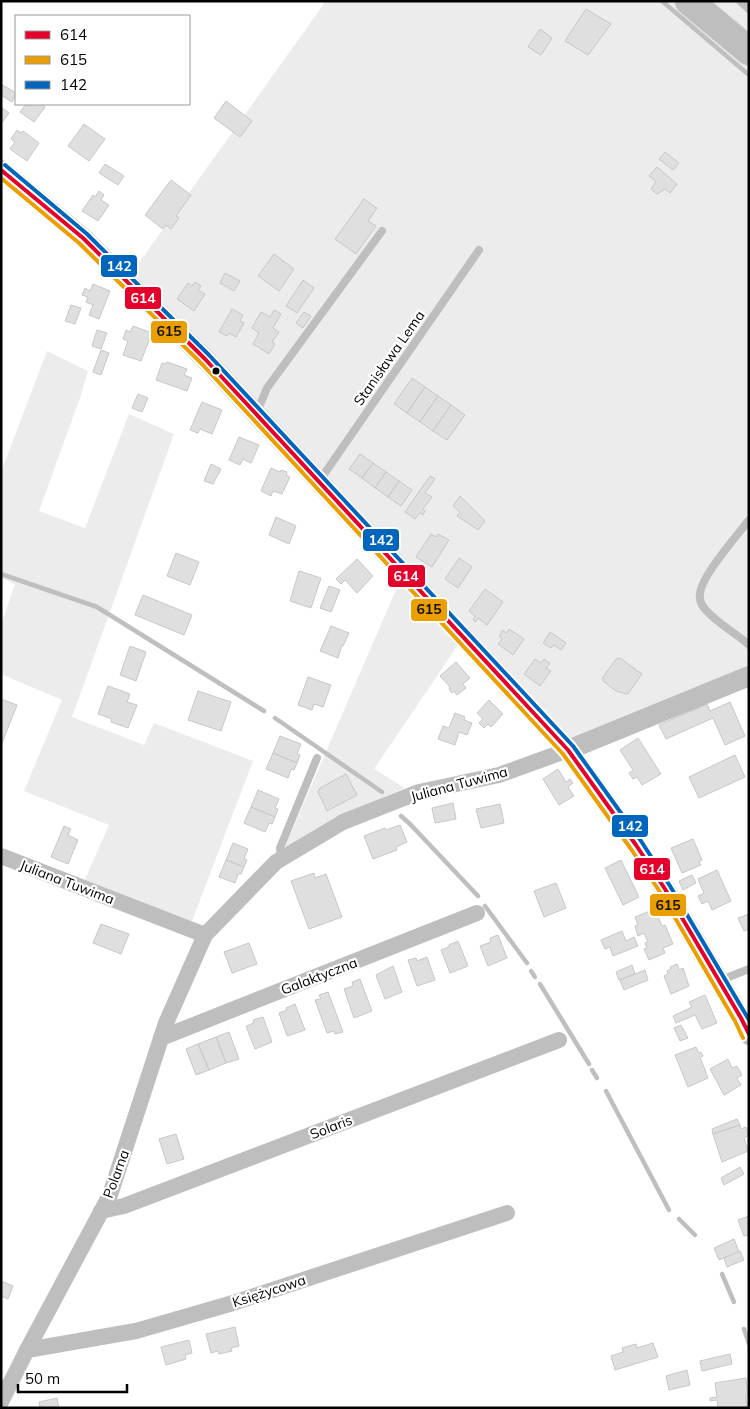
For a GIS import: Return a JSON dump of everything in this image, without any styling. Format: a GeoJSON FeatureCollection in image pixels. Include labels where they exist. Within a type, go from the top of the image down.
{"type":"FeatureCollection","features":[{"type":"Feature","properties":{"kind":"highway"},"geometry":{"type":"LineString","coordinates":[[689,1],[749,51]]}},
{"type":"Feature","properties":{"kind":"street"},"geometry":{"type":"LineString","coordinates":[[1,170],[83,238],[205,359],[568,750],[636,845],[664,889],[741,1018],[749,1035]]}},
{"type":"Feature","properties":{"kind":"street","name":"Juliana Tuwima"},"geometry":{"type":"LineString","coordinates":[[1,856],[205,935],[276,862],[343,822],[418,792],[499,775],[568,750],[749,676]]}},
{"type":"Feature","properties":{"kind":"street","name":"Galaktyczna"},"geometry":{"type":"LineString","coordinates":[[161,1038],[478,913]]}},
{"type":"Feature","properties":{"kind":"street","name":"Polarna"},"geometry":{"type":"LineString","coordinates":[[1,1402],[110,1195],[166,1023],[205,935]]}},
{"type":"Feature","properties":{"kind":"street","name":"Solaris"},"geometry":{"type":"LineString","coordinates":[[102,1211],[124,1206],[559,1040]]}},
{"type":"Feature","properties":{"kind":"street","name":"Księżycowa"},"geometry":{"type":"LineString","coordinates":[[27,1350],[136,1331],[234,1303],[507,1213]]}},
{"type":"Feature","properties":{"kind":"lane"},"geometry":{"type":"LineString","coordinates":[[740,1],[749,9]]}},
{"type":"Feature","properties":{"kind":"lane"},"geometry":{"type":"LineString","coordinates":[[256,414],[267,388],[382,231]]}},
{"type":"Feature","properties":{"kind":"lane","name":"Stanisława Lema"},"geometry":{"type":"LineString","coordinates":[[319,482],[479,250]]}},
{"type":"Feature","properties":{"kind":"lane"},"geometry":{"type":"LineString","coordinates":[[749,520],[708,574],[700,593],[700,601],[703,607],[716,620],[749,645]]}},
{"type":"Feature","properties":{"kind":"lane"},"geometry":{"type":"LineString","coordinates":[[282,859],[280,848],[317,758]]}},
{"type":"Feature","properties":{"kind":"lane"},"geometry":{"type":"LineString","coordinates":[[719,981],[749,969]]}},
{"type":"Feature","properties":{"kind":"shaded area"},"geometry":{"type":"Polygon","coordinates":[[[326,1],[749,1],[749,680],[570,753],[131,274],[326,1]]]}},
{"type":"Feature","properties":{"kind":"shaded area"},"geometry":{"type":"Polygon","coordinates":[[[47,351],[88,371],[39,511],[85,528],[129,414],[174,434],[72,717],[144,745],[154,723],[253,761],[192,921],[83,884],[109,825],[24,791],[62,700],[1,674],[1,625],[15,584],[1,578],[1,472],[47,351]]]}},
{"type":"Feature","properties":{"kind":"shaded area"},"geometry":{"type":"Polygon","coordinates":[[[401,584],[458,645],[374,769],[405,788],[332,819],[284,849],[395,592],[401,584]]]}},
{"type":"Feature","properties":{"kind":"building"},"geometry":{"type":"Polygon","coordinates":[[[586,9],[611,24],[588,55],[565,41],[586,9]]]}},
{"type":"Feature","properties":{"kind":"building"},"geometry":{"type":"Polygon","coordinates":[[[540,29],[552,38],[541,55],[528,47],[540,29]]]}},
{"type":"Feature","properties":{"kind":"building"},"geometry":{"type":"Polygon","coordinates":[[[1,84],[15,92],[12,102],[1,95],[1,84]]]}},
{"type":"Feature","properties":{"kind":"building"},"geometry":{"type":"Polygon","coordinates":[[[226,101],[252,121],[240,137],[214,118],[226,101]]]}},
{"type":"Feature","properties":{"kind":"building"},"geometry":{"type":"Polygon","coordinates":[[[25,105],[43,105],[45,107],[34,122],[20,112],[25,105]]]}},
{"type":"Feature","properties":{"kind":"building"},"geometry":{"type":"Polygon","coordinates":[[[1,107],[9,113],[1,124],[1,107]]]}},
{"type":"Feature","properties":{"kind":"building"},"geometry":{"type":"Polygon","coordinates":[[[84,124],[105,139],[89,161],[68,146],[84,124]]]}},
{"type":"Feature","properties":{"kind":"building"},"geometry":{"type":"Polygon","coordinates":[[[17,130],[21,133],[23,131],[39,143],[27,161],[10,149],[15,142],[11,139],[17,130]]]}},
{"type":"Feature","properties":{"kind":"building"},"geometry":{"type":"Polygon","coordinates":[[[665,152],[679,163],[673,170],[659,159],[665,152]]]}},
{"type":"Feature","properties":{"kind":"building"},"geometry":{"type":"Polygon","coordinates":[[[105,164],[124,176],[118,185],[99,173],[105,164]]]}},
{"type":"Feature","properties":{"kind":"building"},"geometry":{"type":"Polygon","coordinates":[[[657,167],[677,184],[670,193],[665,189],[657,194],[651,189],[656,182],[649,176],[657,167]]]}},
{"type":"Feature","properties":{"kind":"building"},"geometry":{"type":"Polygon","coordinates":[[[171,180],[191,195],[176,216],[179,218],[171,229],[166,225],[163,229],[145,215],[171,180]]]}},
{"type":"Feature","properties":{"kind":"building"},"geometry":{"type":"Polygon","coordinates":[[[99,191],[104,195],[101,200],[109,205],[98,221],[82,211],[93,195],[95,197],[99,191]]]}},
{"type":"Feature","properties":{"kind":"building"},"geometry":{"type":"Polygon","coordinates":[[[364,199],[377,208],[368,221],[376,226],[356,254],[335,239],[364,199]]]}},
{"type":"Feature","properties":{"kind":"building"},"geometry":{"type":"Polygon","coordinates":[[[274,254],[294,269],[279,291],[258,276],[274,254]]]}},
{"type":"Feature","properties":{"kind":"building"},"geometry":{"type":"Polygon","coordinates":[[[225,273],[240,281],[234,291],[220,283],[225,273]]]}},
{"type":"Feature","properties":{"kind":"building"},"geometry":{"type":"Polygon","coordinates":[[[303,280],[314,288],[297,313],[286,306],[303,280]]]}},
{"type":"Feature","properties":{"kind":"building"},"geometry":{"type":"Polygon","coordinates":[[[195,282],[201,286],[198,290],[205,294],[194,311],[177,299],[188,283],[192,286],[195,282]]]}},
{"type":"Feature","properties":{"kind":"building"},"geometry":{"type":"Polygon","coordinates":[[[93,284],[110,291],[99,319],[89,315],[93,305],[86,302],[88,297],[82,295],[85,288],[90,291],[93,284]]]}},
{"type":"Feature","properties":{"kind":"building"},"geometry":{"type":"Polygon","coordinates":[[[71,305],[81,308],[75,324],[65,321],[71,305]]]}},
{"type":"Feature","properties":{"kind":"building"},"geometry":{"type":"Polygon","coordinates":[[[232,309],[243,315],[240,321],[244,323],[236,337],[229,333],[227,336],[219,332],[232,309]]]}},
{"type":"Feature","properties":{"kind":"building"},"geometry":{"type":"Polygon","coordinates":[[[274,310],[281,314],[273,328],[279,332],[272,342],[275,344],[269,354],[253,344],[259,333],[252,328],[261,312],[270,317],[274,310]]]}},
{"type":"Feature","properties":{"kind":"building"},"geometry":{"type":"Polygon","coordinates":[[[304,312],[311,316],[303,328],[296,323],[304,312]]]}},
{"type":"Feature","properties":{"kind":"building"},"geometry":{"type":"Polygon","coordinates":[[[133,326],[152,333],[141,361],[123,355],[128,341],[123,339],[126,330],[130,332],[133,326]]]}},
{"type":"Feature","properties":{"kind":"building"},"geometry":{"type":"Polygon","coordinates":[[[97,330],[107,333],[101,349],[92,346],[97,330]]]}},
{"type":"Feature","properties":{"kind":"building"},"geometry":{"type":"Polygon","coordinates":[[[101,350],[109,353],[101,375],[93,372],[101,350]]]}},
{"type":"Feature","properties":{"kind":"building"},"geometry":{"type":"Polygon","coordinates":[[[167,362],[187,369],[184,375],[192,378],[187,391],[156,380],[162,363],[166,364],[167,362]]]}},
{"type":"Feature","properties":{"kind":"building"},"geometry":{"type":"Polygon","coordinates":[[[412,378],[425,387],[407,413],[394,404],[412,378]]]}},
{"type":"Feature","properties":{"kind":"building"},"geometry":{"type":"Polygon","coordinates":[[[425,387],[438,396],[420,422],[407,413],[425,387]]]}},
{"type":"Feature","properties":{"kind":"building"},"geometry":{"type":"Polygon","coordinates":[[[138,394],[148,398],[142,412],[132,408],[138,394]]]}},
{"type":"Feature","properties":{"kind":"building"},"geometry":{"type":"Polygon","coordinates":[[[438,396],[451,405],[433,431],[420,422],[438,396]]]}},
{"type":"Feature","properties":{"kind":"building"},"geometry":{"type":"Polygon","coordinates":[[[202,402],[222,410],[212,434],[200,429],[198,433],[190,430],[202,402]]]}},
{"type":"Feature","properties":{"kind":"building"},"geometry":{"type":"Polygon","coordinates":[[[451,405],[465,415],[447,440],[433,431],[451,405]]]}},
{"type":"Feature","properties":{"kind":"building"},"geometry":{"type":"Polygon","coordinates":[[[239,437],[259,445],[251,463],[243,459],[240,465],[229,460],[239,437]]]}},
{"type":"Feature","properties":{"kind":"building"},"geometry":{"type":"Polygon","coordinates":[[[360,454],[373,463],[362,478],[349,469],[360,454]]]}},
{"type":"Feature","properties":{"kind":"building"},"geometry":{"type":"Polygon","coordinates":[[[373,463],[386,472],[375,488],[362,478],[373,463]]]}},
{"type":"Feature","properties":{"kind":"building"},"geometry":{"type":"Polygon","coordinates":[[[211,464],[221,469],[213,484],[204,481],[211,464]]]}},
{"type":"Feature","properties":{"kind":"building"},"geometry":{"type":"Polygon","coordinates":[[[271,468],[280,472],[281,470],[287,472],[286,475],[290,477],[282,494],[273,491],[271,496],[261,491],[271,468]]]}},
{"type":"Feature","properties":{"kind":"building"},"geometry":{"type":"Polygon","coordinates":[[[386,472],[399,481],[388,497],[375,488],[386,472]]]}},
{"type":"Feature","properties":{"kind":"building"},"geometry":{"type":"Polygon","coordinates":[[[430,476],[435,479],[425,493],[432,497],[423,509],[425,511],[423,515],[420,513],[415,519],[405,512],[430,476]]]}},
{"type":"Feature","properties":{"kind":"building"},"geometry":{"type":"Polygon","coordinates":[[[399,481],[412,490],[401,506],[388,497],[399,481]]]}},
{"type":"Feature","properties":{"kind":"building"},"geometry":{"type":"Polygon","coordinates":[[[460,496],[485,521],[478,530],[457,516],[460,512],[453,506],[460,496]]]}},
{"type":"Feature","properties":{"kind":"building"},"geometry":{"type":"Polygon","coordinates":[[[276,517],[296,526],[289,544],[269,535],[276,517]]]}},
{"type":"Feature","properties":{"kind":"building"},"geometry":{"type":"Polygon","coordinates":[[[431,534],[436,537],[438,534],[449,540],[432,567],[416,557],[431,534]]]}},
{"type":"Feature","properties":{"kind":"building"},"geometry":{"type":"Polygon","coordinates":[[[176,553],[199,562],[190,585],[167,576],[176,553]]]}},
{"type":"Feature","properties":{"kind":"building"},"geometry":{"type":"Polygon","coordinates":[[[459,558],[472,567],[458,588],[445,579],[459,558]]]}},
{"type":"Feature","properties":{"kind":"building"},"geometry":{"type":"Polygon","coordinates":[[[357,559],[373,576],[357,593],[345,580],[341,584],[336,579],[357,559]]]}},
{"type":"Feature","properties":{"kind":"building"},"geometry":{"type":"Polygon","coordinates":[[[299,571],[321,578],[311,608],[290,601],[299,571]]]}},
{"type":"Feature","properties":{"kind":"building"},"geometry":{"type":"Polygon","coordinates":[[[329,586],[340,590],[331,612],[320,608],[329,586]]]}},
{"type":"Feature","properties":{"kind":"building"},"geometry":{"type":"Polygon","coordinates":[[[485,589],[503,602],[487,625],[478,618],[476,622],[473,620],[475,616],[469,611],[485,589]]]}},
{"type":"Feature","properties":{"kind":"building"},"geometry":{"type":"Polygon","coordinates":[[[143,595],[192,615],[184,635],[135,615],[143,595]]]}},
{"type":"Feature","properties":{"kind":"building"},"geometry":{"type":"Polygon","coordinates":[[[331,626],[349,633],[342,645],[338,658],[320,651],[331,626]]]}},
{"type":"Feature","properties":{"kind":"building"},"geometry":{"type":"Polygon","coordinates":[[[509,629],[524,639],[513,655],[498,644],[502,639],[499,636],[503,630],[506,633],[509,629]]]}},
{"type":"Feature","properties":{"kind":"building"},"geometry":{"type":"Polygon","coordinates":[[[550,632],[566,643],[561,650],[554,645],[551,648],[543,643],[550,632]]]}},
{"type":"Feature","properties":{"kind":"building"},"geometry":{"type":"Polygon","coordinates":[[[130,646],[146,652],[136,681],[120,675],[130,646]]]}},
{"type":"Feature","properties":{"kind":"building"},"geometry":{"type":"Polygon","coordinates":[[[620,658],[642,674],[628,694],[616,691],[603,681],[603,677],[616,659],[620,658]]]}},
{"type":"Feature","properties":{"kind":"building"},"geometry":{"type":"Polygon","coordinates":[[[535,659],[541,663],[544,659],[550,663],[546,668],[551,671],[540,686],[524,674],[535,659]]]}},
{"type":"Feature","properties":{"kind":"building"},"geometry":{"type":"Polygon","coordinates":[[[456,662],[470,678],[463,684],[466,688],[457,695],[454,691],[452,693],[449,689],[450,687],[440,676],[456,662]]]}},
{"type":"Feature","properties":{"kind":"building"},"geometry":{"type":"Polygon","coordinates":[[[308,677],[331,685],[323,707],[314,704],[312,710],[298,705],[308,677]]]}},
{"type":"Feature","properties":{"kind":"building"},"geometry":{"type":"Polygon","coordinates":[[[108,686],[130,694],[127,702],[137,705],[128,728],[111,722],[112,719],[98,714],[108,686]]]}},
{"type":"Feature","properties":{"kind":"building"},"geometry":{"type":"Polygon","coordinates":[[[198,691],[231,702],[221,731],[188,720],[198,691]]]}},
{"type":"Feature","properties":{"kind":"building"},"geometry":{"type":"Polygon","coordinates":[[[1,699],[17,705],[2,743],[1,742],[1,699]]]}},
{"type":"Feature","properties":{"kind":"building"},"geometry":{"type":"Polygon","coordinates":[[[489,700],[503,714],[491,727],[488,724],[484,728],[479,723],[483,719],[477,713],[489,700]]]}},
{"type":"Feature","properties":{"kind":"building"},"geometry":{"type":"Polygon","coordinates":[[[730,702],[745,736],[725,745],[713,718],[666,739],[659,725],[707,704],[710,711],[730,702]]]}},
{"type":"Feature","properties":{"kind":"building"},"geometry":{"type":"Polygon","coordinates":[[[455,713],[465,717],[464,720],[472,723],[467,735],[459,732],[455,745],[438,739],[443,726],[449,728],[455,713]]]}},
{"type":"Feature","properties":{"kind":"building"},"geometry":{"type":"Polygon","coordinates":[[[280,736],[301,744],[297,754],[300,755],[297,763],[273,753],[280,736]]]}},
{"type":"Feature","properties":{"kind":"building"},"geometry":{"type":"Polygon","coordinates":[[[638,738],[661,774],[642,785],[637,777],[633,779],[629,773],[633,770],[620,750],[638,738]]]}},
{"type":"Feature","properties":{"kind":"building"},"geometry":{"type":"Polygon","coordinates":[[[273,753],[297,763],[294,770],[291,769],[288,778],[266,769],[273,753]]]}},
{"type":"Feature","properties":{"kind":"building"},"geometry":{"type":"Polygon","coordinates":[[[735,755],[745,777],[699,798],[689,777],[735,755]]]}},
{"type":"Feature","properties":{"kind":"building"},"geometry":{"type":"Polygon","coordinates":[[[558,769],[566,782],[570,779],[573,783],[568,787],[574,796],[559,805],[543,779],[558,769]]]}},
{"type":"Feature","properties":{"kind":"building"},"geometry":{"type":"Polygon","coordinates":[[[346,774],[357,795],[327,811],[318,792],[320,788],[346,774]]]}},
{"type":"Feature","properties":{"kind":"building"},"geometry":{"type":"Polygon","coordinates":[[[258,790],[279,799],[275,808],[278,809],[275,817],[251,807],[258,790]]]}},
{"type":"Feature","properties":{"kind":"building"},"geometry":{"type":"Polygon","coordinates":[[[453,803],[456,819],[435,823],[432,808],[453,803]]]}},
{"type":"Feature","properties":{"kind":"building"},"geometry":{"type":"Polygon","coordinates":[[[500,804],[504,823],[481,828],[476,809],[500,804]]]}},
{"type":"Feature","properties":{"kind":"building"},"geometry":{"type":"Polygon","coordinates":[[[251,807],[275,817],[272,824],[269,823],[265,832],[244,823],[251,807]]]}},
{"type":"Feature","properties":{"kind":"building"},"geometry":{"type":"Polygon","coordinates":[[[400,825],[407,842],[396,847],[397,850],[373,859],[364,836],[385,828],[386,830],[400,825]]]}},
{"type":"Feature","properties":{"kind":"building"},"geometry":{"type":"Polygon","coordinates":[[[64,826],[71,829],[68,835],[78,840],[68,864],[51,857],[64,826]]]}},
{"type":"Feature","properties":{"kind":"building"},"geometry":{"type":"Polygon","coordinates":[[[693,839],[702,860],[699,862],[701,865],[682,873],[671,848],[693,839]]]}},
{"type":"Feature","properties":{"kind":"building"},"geometry":{"type":"Polygon","coordinates":[[[233,843],[248,849],[244,859],[247,860],[244,867],[226,860],[233,843]]]}},
{"type":"Feature","properties":{"kind":"building"},"geometry":{"type":"Polygon","coordinates":[[[226,860],[244,867],[241,874],[238,874],[235,883],[219,877],[226,860]]]}},
{"type":"Feature","properties":{"kind":"building"},"geometry":{"type":"Polygon","coordinates":[[[621,860],[639,897],[623,905],[605,868],[621,860]]]}},
{"type":"Feature","properties":{"kind":"building"},"geometry":{"type":"Polygon","coordinates":[[[717,870],[731,901],[712,910],[708,901],[702,904],[698,896],[704,893],[698,879],[717,870]]]}},
{"type":"Feature","properties":{"kind":"building"},"geometry":{"type":"Polygon","coordinates":[[[314,873],[315,878],[326,874],[342,917],[309,929],[291,881],[314,873]]]}},
{"type":"Feature","properties":{"kind":"building"},"geometry":{"type":"Polygon","coordinates":[[[692,875],[696,883],[683,890],[679,881],[692,875]]]}},
{"type":"Feature","properties":{"kind":"building"},"geometry":{"type":"Polygon","coordinates":[[[556,883],[566,908],[544,917],[534,891],[556,883]]]}},
{"type":"Feature","properties":{"kind":"building"},"geometry":{"type":"Polygon","coordinates":[[[655,909],[662,926],[665,925],[673,944],[663,948],[665,953],[649,960],[644,949],[647,948],[645,943],[648,942],[644,933],[638,936],[635,926],[638,925],[635,917],[655,909]]]}},
{"type":"Feature","properties":{"kind":"building"},"geometry":{"type":"Polygon","coordinates":[[[749,914],[749,929],[744,931],[738,918],[749,914]]]}},
{"type":"Feature","properties":{"kind":"building"},"geometry":{"type":"Polygon","coordinates":[[[101,924],[129,934],[121,954],[93,943],[101,924]]]}},
{"type":"Feature","properties":{"kind":"building"},"geometry":{"type":"Polygon","coordinates":[[[622,931],[626,941],[634,937],[638,946],[613,956],[610,947],[605,949],[601,940],[622,931]]]}},
{"type":"Feature","properties":{"kind":"building"},"geometry":{"type":"Polygon","coordinates":[[[498,935],[507,958],[488,966],[480,946],[491,942],[490,938],[498,935]]]}},
{"type":"Feature","properties":{"kind":"building"},"geometry":{"type":"Polygon","coordinates":[[[458,941],[468,966],[450,973],[441,950],[458,941]]]}},
{"type":"Feature","properties":{"kind":"building"},"geometry":{"type":"Polygon","coordinates":[[[249,943],[257,964],[232,973],[224,952],[249,943]]]}},
{"type":"Feature","properties":{"kind":"building"},"geometry":{"type":"Polygon","coordinates":[[[427,957],[435,980],[417,986],[408,960],[416,958],[417,961],[427,957]]]}},
{"type":"Feature","properties":{"kind":"building"},"geometry":{"type":"Polygon","coordinates":[[[677,964],[679,970],[683,968],[689,986],[671,994],[664,976],[668,974],[667,971],[671,969],[670,967],[677,964]]]}},
{"type":"Feature","properties":{"kind":"building"},"geometry":{"type":"Polygon","coordinates":[[[632,965],[635,974],[619,980],[616,972],[632,965]]]}},
{"type":"Feature","properties":{"kind":"building"},"geometry":{"type":"Polygon","coordinates":[[[393,966],[402,992],[385,999],[376,975],[393,966]]]}},
{"type":"Feature","properties":{"kind":"building"},"geometry":{"type":"Polygon","coordinates":[[[645,970],[648,980],[624,990],[620,980],[645,970]]]}},
{"type":"Feature","properties":{"kind":"building"},"geometry":{"type":"Polygon","coordinates":[[[360,979],[372,1011],[354,1018],[344,989],[353,986],[352,982],[360,979]]]}},
{"type":"Feature","properties":{"kind":"building"},"geometry":{"type":"Polygon","coordinates":[[[328,992],[343,1032],[335,1034],[334,1031],[327,1033],[315,1000],[321,999],[319,995],[328,992]]]}},
{"type":"Feature","properties":{"kind":"building"},"geometry":{"type":"Polygon","coordinates":[[[705,995],[717,1023],[702,1029],[695,1015],[676,1023],[673,1016],[692,1007],[689,1002],[705,995]]]}},
{"type":"Feature","properties":{"kind":"building"},"geometry":{"type":"Polygon","coordinates":[[[295,1004],[305,1030],[287,1036],[279,1013],[295,1004]]]}},
{"type":"Feature","properties":{"kind":"building"},"geometry":{"type":"Polygon","coordinates":[[[263,1017],[272,1042],[255,1049],[246,1026],[254,1023],[253,1020],[263,1017]]]}},
{"type":"Feature","properties":{"kind":"building"},"geometry":{"type":"Polygon","coordinates":[[[681,1025],[688,1038],[680,1041],[674,1028],[681,1025]]]}},
{"type":"Feature","properties":{"kind":"building"},"geometry":{"type":"Polygon","coordinates":[[[229,1032],[239,1059],[226,1063],[216,1037],[229,1032]]]}},
{"type":"Feature","properties":{"kind":"building"},"geometry":{"type":"Polygon","coordinates":[[[216,1037],[226,1063],[209,1070],[198,1044],[216,1037]]]}},
{"type":"Feature","properties":{"kind":"building"},"geometry":{"type":"Polygon","coordinates":[[[198,1044],[209,1070],[196,1075],[186,1049],[198,1044]]]}},
{"type":"Feature","properties":{"kind":"building"},"geometry":{"type":"Polygon","coordinates":[[[696,1047],[703,1056],[700,1057],[708,1078],[688,1087],[675,1055],[696,1047]]]}},
{"type":"Feature","properties":{"kind":"building"},"geometry":{"type":"Polygon","coordinates":[[[728,1059],[732,1068],[737,1066],[742,1075],[737,1078],[741,1085],[724,1095],[710,1069],[728,1059]]]}},
{"type":"Feature","properties":{"kind":"building"},"geometry":{"type":"Polygon","coordinates":[[[737,1119],[740,1125],[713,1134],[712,1129],[737,1119]]]}},
{"type":"Feature","properties":{"kind":"building"},"geometry":{"type":"Polygon","coordinates":[[[740,1125],[741,1129],[746,1127],[749,1135],[744,1138],[748,1151],[722,1162],[713,1134],[740,1125]]]}},
{"type":"Feature","properties":{"kind":"building"},"geometry":{"type":"Polygon","coordinates":[[[176,1134],[184,1159],[167,1164],[159,1139],[176,1134]]]}},
{"type":"Feature","properties":{"kind":"building"},"geometry":{"type":"Polygon","coordinates":[[[740,1167],[744,1174],[724,1185],[721,1178],[740,1167]]]}},
{"type":"Feature","properties":{"kind":"building"},"geometry":{"type":"Polygon","coordinates":[[[749,1216],[749,1235],[744,1236],[738,1220],[749,1216]]]}},
{"type":"Feature","properties":{"kind":"building"},"geometry":{"type":"Polygon","coordinates":[[[734,1239],[739,1252],[719,1260],[714,1248],[734,1239]]]}},
{"type":"Feature","properties":{"kind":"building"},"geometry":{"type":"Polygon","coordinates":[[[740,1251],[744,1260],[727,1267],[724,1258],[740,1251]]]}},
{"type":"Feature","properties":{"kind":"building"},"geometry":{"type":"Polygon","coordinates":[[[1,1281],[13,1286],[8,1299],[1,1296],[1,1281]]]}},
{"type":"Feature","properties":{"kind":"building"},"geometry":{"type":"Polygon","coordinates":[[[235,1327],[239,1346],[231,1348],[232,1351],[219,1354],[218,1351],[211,1353],[206,1334],[235,1327]]]}},
{"type":"Feature","properties":{"kind":"building"},"geometry":{"type":"Polygon","coordinates":[[[189,1340],[192,1353],[185,1355],[186,1359],[166,1365],[161,1347],[189,1340]]]}},
{"type":"Feature","properties":{"kind":"building"},"geometry":{"type":"Polygon","coordinates":[[[653,1343],[658,1357],[615,1370],[611,1356],[623,1352],[622,1348],[636,1344],[637,1348],[653,1343]]]}},
{"type":"Feature","properties":{"kind":"building"},"geometry":{"type":"Polygon","coordinates":[[[730,1354],[732,1364],[702,1371],[700,1361],[730,1354]]]}},
{"type":"Feature","properties":{"kind":"building"},"geometry":{"type":"Polygon","coordinates":[[[687,1370],[690,1385],[669,1390],[666,1376],[687,1370]]]}},
{"type":"Feature","properties":{"kind":"building"},"geometry":{"type":"Polygon","coordinates":[[[746,1378],[747,1389],[749,1389],[749,1396],[746,1396],[747,1408],[718,1408],[717,1400],[710,1401],[710,1398],[717,1397],[715,1383],[746,1378]]]}},
{"type":"Feature","properties":{"kind":"building"},"geometry":{"type":"Polygon","coordinates":[[[57,1398],[59,1408],[40,1408],[39,1402],[57,1398]]]}},
{"type":"Feature","properties":{"kind":"waterway"},"geometry":{"type":"LineString","coordinates":[[662,1],[749,75]]}},
{"type":"Feature","properties":{"kind":"waterway"},"geometry":{"type":"LineString","coordinates":[[1,574],[97,607],[264,711]]}},
{"type":"Feature","properties":{"kind":"waterway"},"geometry":{"type":"LineString","coordinates":[[275,718],[382,792]]}},
{"type":"Feature","properties":{"kind":"waterway"},"geometry":{"type":"LineString","coordinates":[[401,816],[478,896]]}},
{"type":"Feature","properties":{"kind":"waterway"},"geometry":{"type":"LineString","coordinates":[[485,906],[527,963]]}},
{"type":"Feature","properties":{"kind":"waterway"},"geometry":{"type":"LineString","coordinates":[[531,971],[535,977]]}},
{"type":"Feature","properties":{"kind":"waterway"},"geometry":{"type":"LineString","coordinates":[[540,984],[589,1064]]}},
{"type":"Feature","properties":{"kind":"waterway"},"geometry":{"type":"LineString","coordinates":[[592,1070],[597,1078]]}},
{"type":"Feature","properties":{"kind":"waterway"},"geometry":{"type":"LineString","coordinates":[[606,1091],[669,1210]]}},
{"type":"Feature","properties":{"kind":"waterway"},"geometry":{"type":"LineString","coordinates":[[679,1219],[695,1235]]}},
{"type":"Feature","properties":{"kind":"waterway"},"geometry":{"type":"LineString","coordinates":[[722,1274],[734,1302]]}},
{"type":"Feature","properties":{"kind":"waterway"},"geometry":{"type":"LineString","coordinates":[[744,1329],[749,1344]]}},
{"type":"Feature","properties":{"kind":"transit line","name":"142"},"geometry":{"type":"LineString","coordinates":[[5,165],[87,234],[209,355],[573,746],[641,841],[670,886],[749,1020]]}},
{"type":"Feature","properties":{"kind":"transit line","name":"614"},"geometry":{"type":"LineString","coordinates":[[1,170],[83,238],[205,359],[568,750],[665,889],[749,1034]]}},
{"type":"Feature","properties":{"kind":"transit line","name":"615"},"geometry":{"type":"LineString","coordinates":[[1,178],[79,243],[201,363],[563,754],[660,892],[743,1038]]}}]}
